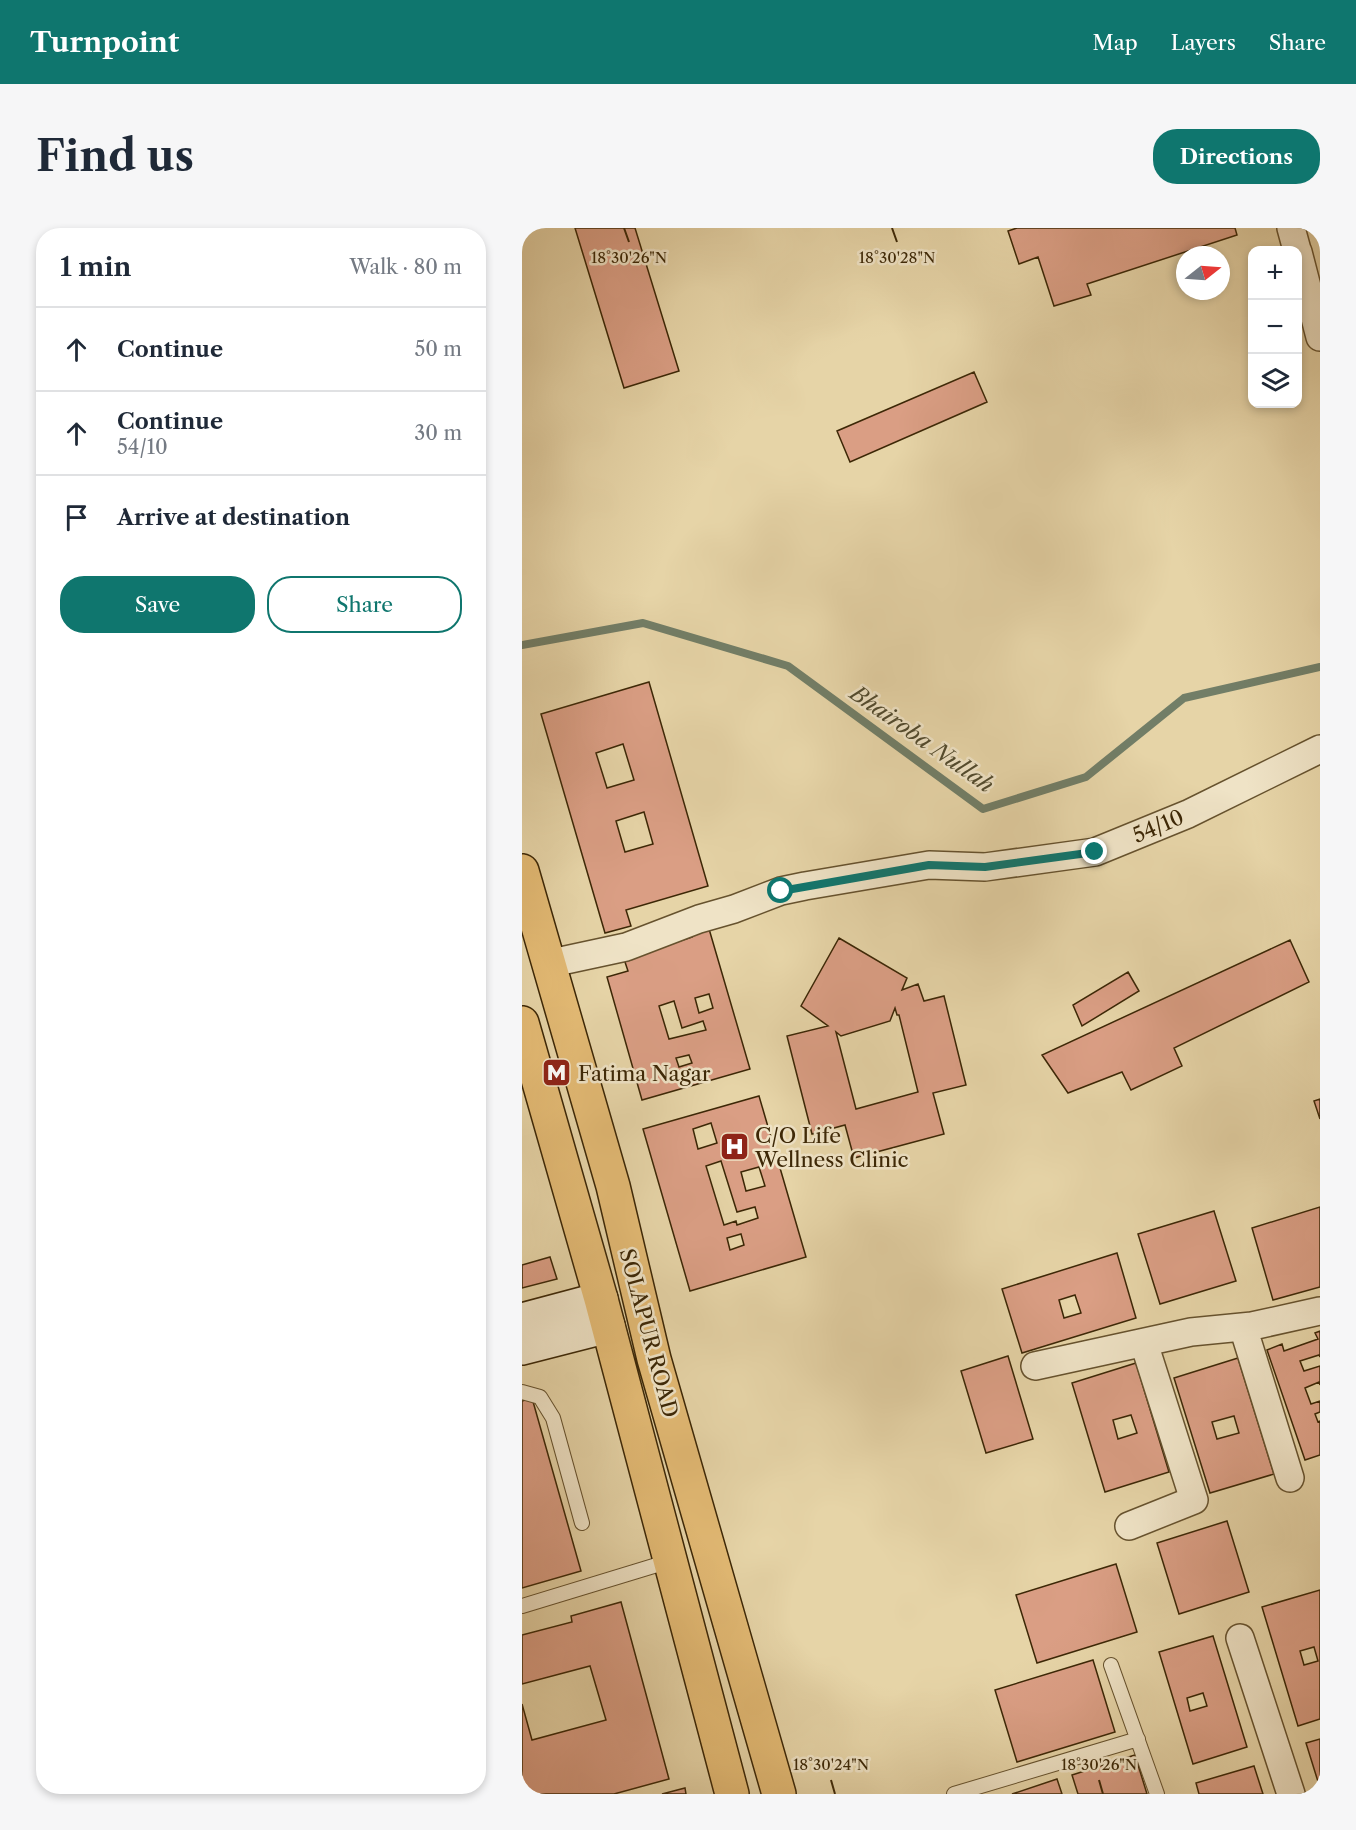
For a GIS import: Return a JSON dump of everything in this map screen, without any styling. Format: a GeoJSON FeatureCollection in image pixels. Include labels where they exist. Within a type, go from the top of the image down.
{"type":"FeatureCollection","features":[{"type":"Feature","properties":{"kind":"highway","name":"SOLAPUR ROAD"},"geometry":{"type":"LineString","coordinates":[[522,871],[613,1186],[654,1359],[778,1794]]}},
{"type":"Feature","properties":{"kind":"highway","name":"SOLAPUR ROAD"},"geometry":{"type":"LineString","coordinates":[[522,1023],[605,1312],[732,1794]]}},
{"type":"Feature","properties":{"kind":"main road"},"geometry":{"type":"LineString","coordinates":[[522,1320],[605,1312]]}},
{"type":"Feature","properties":{"kind":"main road"},"geometry":{"type":"LineString","coordinates":[[522,1348],[605,1312]]}},
{"type":"Feature","properties":{"kind":"street"},"geometry":{"type":"LineString","coordinates":[[1291,228],[1296,246]]}},
{"type":"Feature","properties":{"kind":"street"},"geometry":{"type":"LineString","coordinates":[[1302,270],[1320,337]]}},
{"type":"Feature","properties":{"kind":"street","name":"54/10"},"geometry":{"type":"LineString","coordinates":[[548,964],[626,947],[699,919],[789,890],[929,865],[985,867],[1095,852],[1188,814],[1320,749]]}},
{"type":"Feature","properties":{"kind":"street"},"geometry":{"type":"LineString","coordinates":[[1035,1366],[1191,1332],[1243,1327],[1320,1311]]}},
{"type":"Feature","properties":{"kind":"street"},"geometry":{"type":"LineString","coordinates":[[1243,1327],[1290,1478]]}},
{"type":"Feature","properties":{"kind":"street"},"geometry":{"type":"LineString","coordinates":[[1129,1526],[1194,1500],[1144,1343]]}},
{"type":"Feature","properties":{"kind":"street"},"geometry":{"type":"LineString","coordinates":[[1240,1638],[1291,1794]]}},
{"type":"Feature","properties":{"kind":"lane"},"geometry":{"type":"LineString","coordinates":[[522,1392],[540,1397],[553,1418],[582,1523]]}},
{"type":"Feature","properties":{"kind":"lane"},"geometry":{"type":"LineString","coordinates":[[522,1606],[670,1561]]}},
{"type":"Feature","properties":{"kind":"lane"},"geometry":{"type":"LineString","coordinates":[[1111,1665],[1158,1794]]}},
{"type":"Feature","properties":{"kind":"lane"},"geometry":{"type":"LineString","coordinates":[[954,1794],[1138,1739]]}},
{"type":"Feature","properties":{"kind":"building"},"geometry":{"type":"Polygon","coordinates":[[[575,228],[635,228],[679,371],[624,388],[575,228]]]}},
{"type":"Feature","properties":{"kind":"building"},"geometry":{"type":"Polygon","coordinates":[[[1017,228],[1235,228],[1237,235],[1203,246],[1176,246],[1176,255],[1087,284],[1091,295],[1054,306],[1038,257],[1019,264],[1008,231],[1017,228]]]}},
{"type":"Feature","properties":{"kind":"building"},"geometry":{"type":"Polygon","coordinates":[[[974,372],[987,402],[850,462],[837,431],[974,372]]]}},
{"type":"Feature","properties":{"kind":"building"},"geometry":{"type":"Polygon","coordinates":[[[649,682],[708,886],[626,910],[631,926],[605,933],[541,714],[649,682]],[[623,744],[596,753],[607,788],[634,780],[623,744]],[[644,812],[616,821],[625,852],[653,844],[644,812]]]}},
{"type":"Feature","properties":{"kind":"building"},"geometry":{"type":"Polygon","coordinates":[[[707,922],[750,1069],[642,1100],[607,977],[628,971],[624,959],[692,937],[689,927],[707,922]],[[709,994],[695,998],[699,1013],[713,1008],[709,994]],[[674,1001],[659,1006],[669,1039],[706,1030],[703,1021],[682,1028],[674,1001]],[[689,1055],[676,1058],[679,1067],[692,1063],[689,1055]]]}},
{"type":"Feature","properties":{"kind":"building"},"geometry":{"type":"Polygon","coordinates":[[[839,938],[907,978],[902,990],[918,984],[924,1001],[944,996],[966,1085],[933,1093],[944,1134],[854,1158],[845,1125],[812,1134],[787,1036],[828,1026],[801,1006],[839,938]],[[895,1008],[890,1021],[841,1036],[836,1032],[856,1109],[918,1092],[899,1015],[895,1008]]]}},
{"type":"Feature","properties":{"kind":"building"},"geometry":{"type":"Polygon","coordinates":[[[1290,940],[1309,982],[1174,1048],[1182,1066],[1131,1090],[1122,1072],[1068,1093],[1042,1055],[1290,940]]]}},
{"type":"Feature","properties":{"kind":"building"},"geometry":{"type":"Polygon","coordinates":[[[1128,972],[1139,991],[1082,1026],[1073,1005],[1128,972]]]}},
{"type":"Feature","properties":{"kind":"building"},"geometry":{"type":"Polygon","coordinates":[[[759,1096],[806,1257],[690,1291],[643,1129],[759,1096]],[[711,1123],[693,1129],[698,1149],[717,1143],[711,1123]],[[721,1161],[706,1166],[724,1225],[736,1221],[737,1225],[758,1218],[755,1207],[737,1212],[721,1161]],[[759,1167],[741,1172],[746,1191],[765,1186],[759,1167]],[[741,1234],[727,1238],[730,1250],[744,1245],[741,1234]]]}},
{"type":"Feature","properties":{"kind":"building"},"geometry":{"type":"Polygon","coordinates":[[[1320,1099],[1320,1119],[1314,1101],[1320,1099]]]}},
{"type":"Feature","properties":{"kind":"building"},"geometry":{"type":"Polygon","coordinates":[[[1320,1207],[1320,1287],[1273,1300],[1252,1228],[1320,1207]]]}},
{"type":"Feature","properties":{"kind":"building"},"geometry":{"type":"Polygon","coordinates":[[[1214,1211],[1236,1281],[1160,1304],[1138,1234],[1214,1211]]]}},
{"type":"Feature","properties":{"kind":"building"},"geometry":{"type":"Polygon","coordinates":[[[1117,1253],[1136,1318],[1022,1353],[1002,1289],[1117,1253]],[[1075,1295],[1059,1300],[1064,1318],[1081,1313],[1075,1295]]]}},
{"type":"Feature","properties":{"kind":"building"},"geometry":{"type":"Polygon","coordinates":[[[550,1257],[557,1279],[522,1288],[522,1265],[550,1257]]]}},
{"type":"Feature","properties":{"kind":"building"},"geometry":{"type":"Polygon","coordinates":[[[1320,1331],[1320,1357],[1319,1355],[1300,1361],[1304,1371],[1320,1366],[1320,1385],[1319,1382],[1305,1388],[1311,1404],[1320,1401],[1320,1412],[1315,1414],[1318,1422],[1320,1421],[1320,1455],[1305,1460],[1267,1350],[1282,1344],[1284,1351],[1318,1339],[1315,1333],[1320,1331]]]}},
{"type":"Feature","properties":{"kind":"building"},"geometry":{"type":"Polygon","coordinates":[[[1008,1356],[1033,1439],[986,1453],[961,1371],[1008,1356]]]}},
{"type":"Feature","properties":{"kind":"building"},"geometry":{"type":"Polygon","coordinates":[[[1238,1358],[1274,1474],[1210,1493],[1174,1378],[1238,1358]],[[1234,1416],[1212,1422],[1217,1439],[1239,1433],[1234,1416]]]}},
{"type":"Feature","properties":{"kind":"building"},"geometry":{"type":"Polygon","coordinates":[[[1136,1363],[1169,1472],[1105,1492],[1072,1383],[1136,1363]],[[1131,1415],[1113,1420],[1118,1439],[1137,1433],[1131,1415]]]}},
{"type":"Feature","properties":{"kind":"building"},"geometry":{"type":"Polygon","coordinates":[[[532,1398],[581,1571],[522,1588],[522,1401],[532,1398]]]}},
{"type":"Feature","properties":{"kind":"building"},"geometry":{"type":"Polygon","coordinates":[[[1227,1521],[1249,1592],[1179,1614],[1157,1543],[1227,1521]]]}},
{"type":"Feature","properties":{"kind":"building"},"geometry":{"type":"Polygon","coordinates":[[[1116,1564],[1137,1632],[1037,1663],[1016,1595],[1116,1564]]]}},
{"type":"Feature","properties":{"kind":"building"},"geometry":{"type":"Polygon","coordinates":[[[1320,1590],[1320,1719],[1298,1726],[1262,1607],[1320,1590]],[[1314,1647],[1300,1651],[1304,1665],[1318,1661],[1314,1647]]]}},
{"type":"Feature","properties":{"kind":"building"},"geometry":{"type":"Polygon","coordinates":[[[621,1602],[669,1779],[614,1794],[522,1794],[522,1704],[532,1740],[606,1720],[590,1666],[522,1684],[522,1635],[572,1622],[571,1616],[621,1602]]]}},
{"type":"Feature","properties":{"kind":"building"},"geometry":{"type":"Polygon","coordinates":[[[1213,1636],[1247,1747],[1193,1764],[1159,1652],[1213,1636]],[[1203,1693],[1187,1698],[1190,1711],[1207,1706],[1203,1693]]]}},
{"type":"Feature","properties":{"kind":"building"},"geometry":{"type":"Polygon","coordinates":[[[1093,1660],[1115,1732],[1017,1762],[995,1690],[1093,1660]]]}},
{"type":"Feature","properties":{"kind":"building"},"geometry":{"type":"Polygon","coordinates":[[[1320,1739],[1320,1788],[1306,1743],[1320,1739]]]}},
{"type":"Feature","properties":{"kind":"building"},"geometry":{"type":"Polygon","coordinates":[[[1135,1755],[1147,1794],[1078,1794],[1072,1775],[1135,1755]]]}},
{"type":"Feature","properties":{"kind":"building"},"geometry":{"type":"Polygon","coordinates":[[[1254,1766],[1263,1794],[1199,1794],[1196,1783],[1254,1766]]]}},
{"type":"Feature","properties":{"kind":"building"},"geometry":{"type":"Polygon","coordinates":[[[1057,1779],[1062,1794],[1012,1794],[1057,1779]]]}},
{"type":"Feature","properties":{"kind":"building"},"geometry":{"type":"Polygon","coordinates":[[[685,1788],[686,1794],[662,1794],[685,1788]]]}},
{"type":"Feature","properties":{"kind":"waterway","name":"Bhairoba Nullah"},"geometry":{"type":"LineString","coordinates":[[522,645],[643,623],[788,666],[983,809],[1086,777],[1184,698],[1320,667]]}},
{"type":"Feature","properties":{"kind":"place","name":"Fatima Nagar"},"geometry":{"type":"Point","coordinates":[557,1073]}},
{"type":"Feature","properties":{"kind":"place","name":"C/O Life Wellness Clinic"},"geometry":{"type":"Point","coordinates":[734,1147]}},
{"type":"Feature","properties":{"kind":"route"},"geometry":{"type":"LineString","coordinates":[[781,891],[929,865],[985,867],[1095,852]]}}]}
